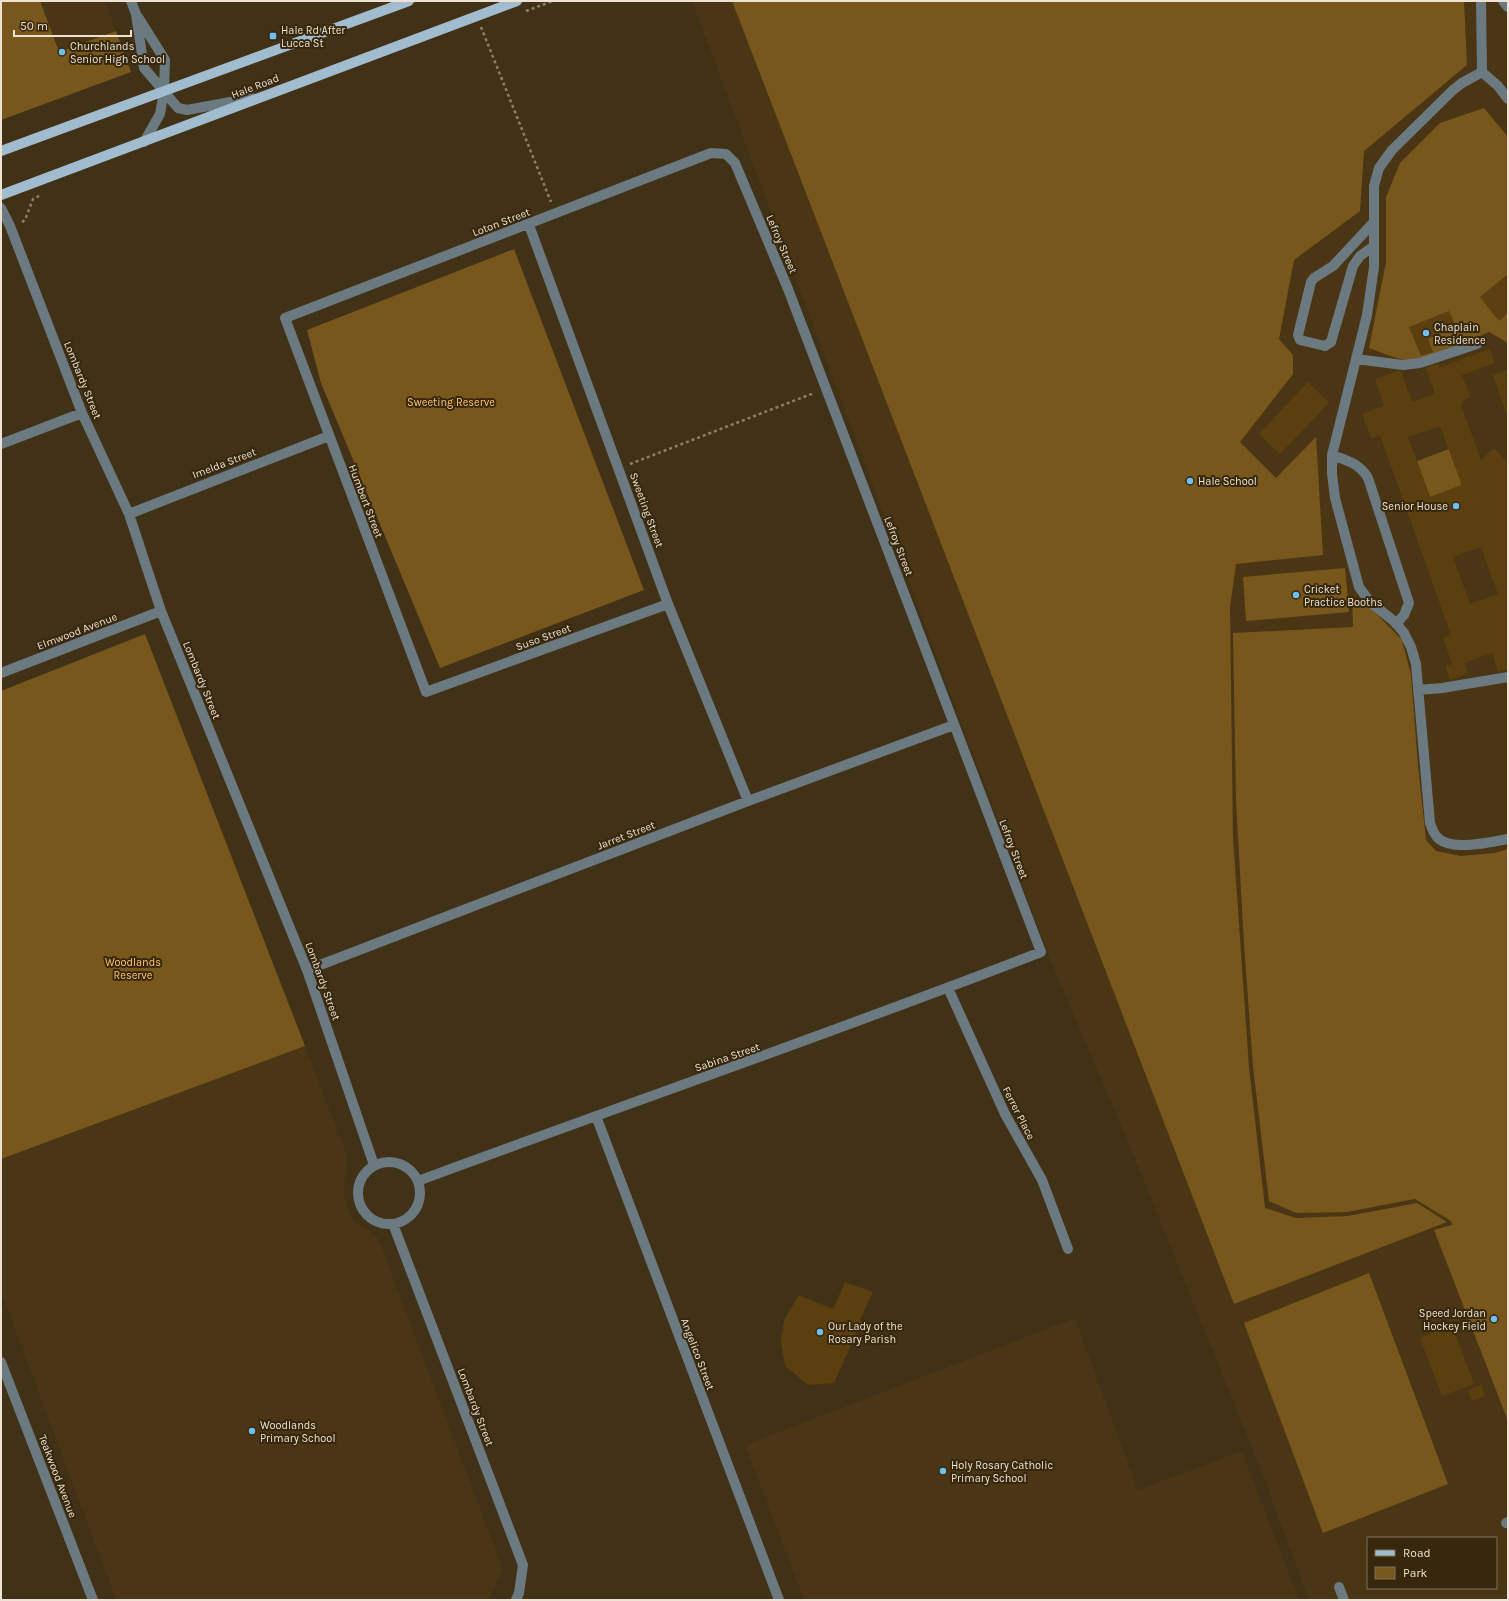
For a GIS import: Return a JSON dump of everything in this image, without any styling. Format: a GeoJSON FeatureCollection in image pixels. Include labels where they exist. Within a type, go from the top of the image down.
{"type":"FeatureCollection","features":[{"type":"Feature","properties":{"kind":"main road"},"geometry":{"type":"LineString","coordinates":[[1,151],[408,1]]}},
{"type":"Feature","properties":{"kind":"main road","name":"Hale Road"},"geometry":{"type":"LineString","coordinates":[[1,195],[517,1]]}},
{"type":"Feature","properties":{"kind":"street"},"geometry":{"type":"LineString","coordinates":[[131,1],[136,14],[165,60],[164,91],[160,114],[144,142]]}},
{"type":"Feature","properties":{"kind":"street"},"geometry":{"type":"LineString","coordinates":[[1481,1],[1482,72],[1498,86],[1508,99]]}},
{"type":"Feature","properties":{"kind":"street"},"geometry":{"type":"LineString","coordinates":[[1503,1],[1508,7]]}},
{"type":"Feature","properties":{"kind":"street"},"geometry":{"type":"LineString","coordinates":[[136,14],[144,68],[178,108],[187,110],[262,96]]}},
{"type":"Feature","properties":{"kind":"street"},"geometry":{"type":"LineString","coordinates":[[1482,72],[1462,83],[1453,90],[1386,158],[1379,168],[1374,186],[1374,267],[1367,315],[1332,455],[1332,474],[1335,498],[1359,586],[1370,602],[1396,624],[1404,633],[1411,647],[1416,664],[1430,823],[1433,831],[1439,839],[1454,845],[1508,839]]}},
{"type":"Feature","properties":{"kind":"street"},"geometry":{"type":"LineString","coordinates":[[1,156],[11,147]]}},
{"type":"Feature","properties":{"kind":"street","name":"Loton Street"},"geometry":{"type":"LineString","coordinates":[[285,318],[711,153],[726,154]]}},
{"type":"Feature","properties":{"kind":"street","name":"Lefroy Street"},"geometry":{"type":"LineString","coordinates":[[726,154],[736,163],[788,289],[1041,952]]}},
{"type":"Feature","properties":{"kind":"street","name":"Lombardy Street"},"geometry":{"type":"LineString","coordinates":[[1,208],[10,226],[82,413],[129,514],[161,611],[307,970],[374,1165]]}},
{"type":"Feature","properties":{"kind":"street"},"geometry":{"type":"LineString","coordinates":[[1374,222],[1333,266],[1314,278],[1311,282],[1298,335],[1300,340],[1325,346],[1331,342],[1353,266],[1360,256],[1374,246]]}},
{"type":"Feature","properties":{"kind":"street","name":"Sweeting Street"},"geometry":{"type":"LineString","coordinates":[[529,224],[668,604],[748,801]]}},
{"type":"Feature","properties":{"kind":"street","name":"Humbert Street"},"geometry":{"type":"LineString","coordinates":[[285,318],[426,692]]}},
{"type":"Feature","properties":{"kind":"street"},"geometry":{"type":"LineString","coordinates":[[1356,359],[1403,365],[1420,363],[1477,344]]}},
{"type":"Feature","properties":{"kind":"street"},"geometry":{"type":"LineString","coordinates":[[1,444],[82,413]]}},
{"type":"Feature","properties":{"kind":"street","name":"Imelda Street"},"geometry":{"type":"LineString","coordinates":[[129,514],[329,436]]}},
{"type":"Feature","properties":{"kind":"street"},"geometry":{"type":"LineString","coordinates":[[1332,455],[1362,468],[1368,478],[1409,602],[1404,615],[1396,624]]}},
{"type":"Feature","properties":{"kind":"street","name":"Suso Street"},"geometry":{"type":"LineString","coordinates":[[426,692],[668,604]]}},
{"type":"Feature","properties":{"kind":"street","name":"Elmwood Avenue"},"geometry":{"type":"LineString","coordinates":[[1,673],[161,611]]}},
{"type":"Feature","properties":{"kind":"street"},"geometry":{"type":"LineString","coordinates":[[1418,690],[1442,688],[1508,677]]}},
{"type":"Feature","properties":{"kind":"street","name":"Jarret Street"},"geometry":{"type":"LineString","coordinates":[[307,970],[748,801],[954,725]]}},
{"type":"Feature","properties":{"kind":"street","name":"Sabina Street"},"geometry":{"type":"LineString","coordinates":[[418,1181],[797,1044],[1041,952]]}},
{"type":"Feature","properties":{"kind":"street","name":"Ferrer Place"},"geometry":{"type":"LineString","coordinates":[[948,988],[1005,1114],[1042,1180],[1068,1249]]}},
{"type":"Feature","properties":{"kind":"street","name":"Angelico Street"},"geometry":{"type":"LineString","coordinates":[[596,1116],[779,1600]]}},
{"type":"Feature","properties":{"kind":"street"},"geometry":{"type":"LineString","coordinates":[[385,1161],[398,1162],[408,1167],[418,1181],[420,1192],[419,1203],[416,1210],[408,1218],[393,1224],[382,1224],[373,1220],[364,1213],[359,1204],[357,1195],[358,1184],[362,1176],[374,1165],[385,1161]]}},
{"type":"Feature","properties":{"kind":"street","name":"Lombardy Street"},"geometry":{"type":"LineString","coordinates":[[393,1224],[523,1565],[519,1594],[516,1600]]}},
{"type":"Feature","properties":{"kind":"street","name":"Teakwood Avenue"},"geometry":{"type":"LineString","coordinates":[[1,1362],[93,1600]]}},
{"type":"Feature","properties":{"kind":"street"},"geometry":{"type":"LineString","coordinates":[[1339,1587],[1344,1600]]}},
{"type":"Feature","properties":{"kind":"path"},"geometry":{"type":"LineString","coordinates":[[481,28],[556,214]]}},
{"type":"Feature","properties":{"kind":"path"},"geometry":{"type":"LineString","coordinates":[[619,469],[826,388]]}},
{"type":"Feature","properties":{"kind":"shaded area","name":"Churchlands Senior High School"},"geometry":{"type":"Polygon","coordinates":[[[1,1],[105,1],[131,72],[1,120],[1,1]]]}},
{"type":"Feature","properties":{"kind":"shaded area","name":"Hale School"},"geometry":{"type":"Polygon","coordinates":[[[692,1],[1508,1],[1508,1600],[1309,1600],[1258,1463],[1129,1144],[1051,962],[692,1]]]}},
{"type":"Feature","properties":{"kind":"shaded area","name":"Woodlands Primary School"},"geometry":{"type":"Polygon","coordinates":[[[305,1046],[348,1158],[343,1194],[354,1222],[378,1238],[503,1569],[489,1600],[116,1600],[1,1292],[1,1159],[305,1046]]]}},
{"type":"Feature","properties":{"kind":"shaded area","name":"Holy Rosary Catholic Primary School"},"geometry":{"type":"Polygon","coordinates":[[[1075,1318],[1138,1490],[1242,1451],[1299,1600],[804,1600],[745,1445],[1075,1318]]]}},
{"type":"Feature","properties":{"kind":"green space","name":"Churchlands Senior High School"},"geometry":{"type":"Polygon","coordinates":[[[1,1],[40,1],[59,52],[116,31],[131,72],[1,120],[1,1]]]}},
{"type":"Feature","properties":{"kind":"green space"},"geometry":{"type":"Polygon","coordinates":[[[732,1],[1464,1],[1467,65],[1364,151],[1360,211],[1294,260],[1279,339],[1293,355],[1293,374],[1240,442],[1276,478],[1316,437],[1323,555],[1236,564],[1230,607],[1233,838],[1249,1067],[1265,1208],[1296,1218],[1348,1216],[1417,1203],[1447,1222],[1234,1304],[732,1]]]}},
{"type":"Feature","properties":{"kind":"green space"},"geometry":{"type":"Polygon","coordinates":[[[1484,108],[1508,137],[1508,343],[1489,332],[1439,354],[1410,360],[1394,357],[1369,348],[1386,262],[1386,197],[1400,163],[1440,123],[1484,108]]]}},
{"type":"Feature","properties":{"kind":"green space","name":"Sweeting Reserve"},"geometry":{"type":"Polygon","coordinates":[[[514,249],[644,590],[440,668],[321,383],[307,330],[514,249]]]}},
{"type":"Feature","properties":{"kind":"green space"},"geometry":{"type":"Polygon","coordinates":[[[1449,449],[1462,485],[1430,497],[1417,461],[1449,449]]]}},
{"type":"Feature","properties":{"kind":"green space","name":"Cricket Practice Booths"},"geometry":{"type":"Polygon","coordinates":[[[1345,568],[1349,612],[1246,621],[1243,577],[1345,568]]]}},
{"type":"Feature","properties":{"kind":"green space"},"geometry":{"type":"Polygon","coordinates":[[[1352,599],[1362,599],[1402,640],[1411,675],[1418,766],[1426,840],[1436,851],[1461,856],[1495,853],[1508,849],[1508,1421],[1434,1230],[1452,1225],[1451,1221],[1415,1199],[1347,1212],[1296,1213],[1269,1201],[1253,1067],[1244,944],[1236,801],[1233,633],[1353,627],[1352,599]]]}},
{"type":"Feature","properties":{"kind":"green space","name":"Woodlands Reserve"},"geometry":{"type":"Polygon","coordinates":[[[145,634],[305,1046],[1,1159],[1,691],[145,634]]]}},
{"type":"Feature","properties":{"kind":"green space"},"geometry":{"type":"Polygon","coordinates":[[[1369,1273],[1448,1484],[1323,1533],[1244,1323],[1369,1273]]]}},
{"type":"Feature","properties":{"kind":"building"},"geometry":{"type":"Polygon","coordinates":[[[1508,274],[1508,313],[1499,321],[1480,297],[1508,274]]]}},
{"type":"Feature","properties":{"kind":"building","name":"Chaplain Residence"},"geometry":{"type":"Polygon","coordinates":[[[1449,311],[1456,327],[1428,339],[1433,352],[1421,356],[1409,327],[1449,311]]]}},
{"type":"Feature","properties":{"kind":"building","name":"Senior House"},"geometry":{"type":"Polygon","coordinates":[[[1490,349],[1495,363],[1462,375],[1471,397],[1462,401],[1463,404],[1461,405],[1481,460],[1494,448],[1508,463],[1508,669],[1498,672],[1492,653],[1464,663],[1468,673],[1450,680],[1445,666],[1452,664],[1443,638],[1451,635],[1380,435],[1371,438],[1362,414],[1384,406],[1375,379],[1401,371],[1412,402],[1435,394],[1426,368],[1438,364],[1440,367],[1490,349]],[[1440,426],[1408,437],[1430,497],[1462,485],[1440,426]],[[1481,547],[1453,557],[1470,604],[1498,594],[1481,547]]]}},
{"type":"Feature","properties":{"kind":"building"},"geometry":{"type":"Polygon","coordinates":[[[1508,370],[1508,412],[1506,413],[1493,375],[1508,370]]]}},
{"type":"Feature","properties":{"kind":"building"},"geometry":{"type":"Polygon","coordinates":[[[1308,382],[1329,403],[1280,454],[1259,434],[1308,382]]]}},
{"type":"Feature","properties":{"kind":"building","name":"Our Lady of the Rosary Parish"},"geometry":{"type":"Polygon","coordinates":[[[845,1282],[873,1292],[860,1320],[862,1321],[834,1383],[808,1385],[785,1366],[781,1342],[784,1320],[799,1295],[833,1309],[845,1282]]]}},
{"type":"Feature","properties":{"kind":"building"},"geometry":{"type":"Polygon","coordinates":[[[1452,1325],[1474,1384],[1442,1396],[1420,1338],[1452,1325]]]}},
{"type":"Feature","properties":{"kind":"building"},"geometry":{"type":"Polygon","coordinates":[[[1481,1385],[1485,1396],[1472,1401],[1468,1390],[1481,1385]]]}},
{"type":"Feature","properties":{"kind":"place","name":"Hale Rd After Lucca St"},"geometry":{"type":"Point","coordinates":[273,36]}},
{"type":"Feature","properties":{"kind":"place","name":"Churchlands Senior High School"},"geometry":{"type":"Point","coordinates":[62,52]}},
{"type":"Feature","properties":{"kind":"place","name":"Chaplain Residence"},"geometry":{"type":"Point","coordinates":[1426,333]}},
{"type":"Feature","properties":{"kind":"place","name":"Hale School"},"geometry":{"type":"Point","coordinates":[1190,481]}},
{"type":"Feature","properties":{"kind":"place","name":"Senior House"},"geometry":{"type":"Point","coordinates":[1456,506]}},
{"type":"Feature","properties":{"kind":"place","name":"Cricket Practice Booths"},"geometry":{"type":"Point","coordinates":[1296,595]}},
{"type":"Feature","properties":{"kind":"place","name":"Speed Jordan Hockey Field"},"geometry":{"type":"Point","coordinates":[1494,1319]}},
{"type":"Feature","properties":{"kind":"place","name":"Our Lady of the Rosary Parish"},"geometry":{"type":"Point","coordinates":[820,1332]}},
{"type":"Feature","properties":{"kind":"place","name":"Woodlands Primary School"},"geometry":{"type":"Point","coordinates":[252,1431]}},
{"type":"Feature","properties":{"kind":"place","name":"Holy Rosary Catholic Primary School"},"geometry":{"type":"Point","coordinates":[943,1471]}}]}
